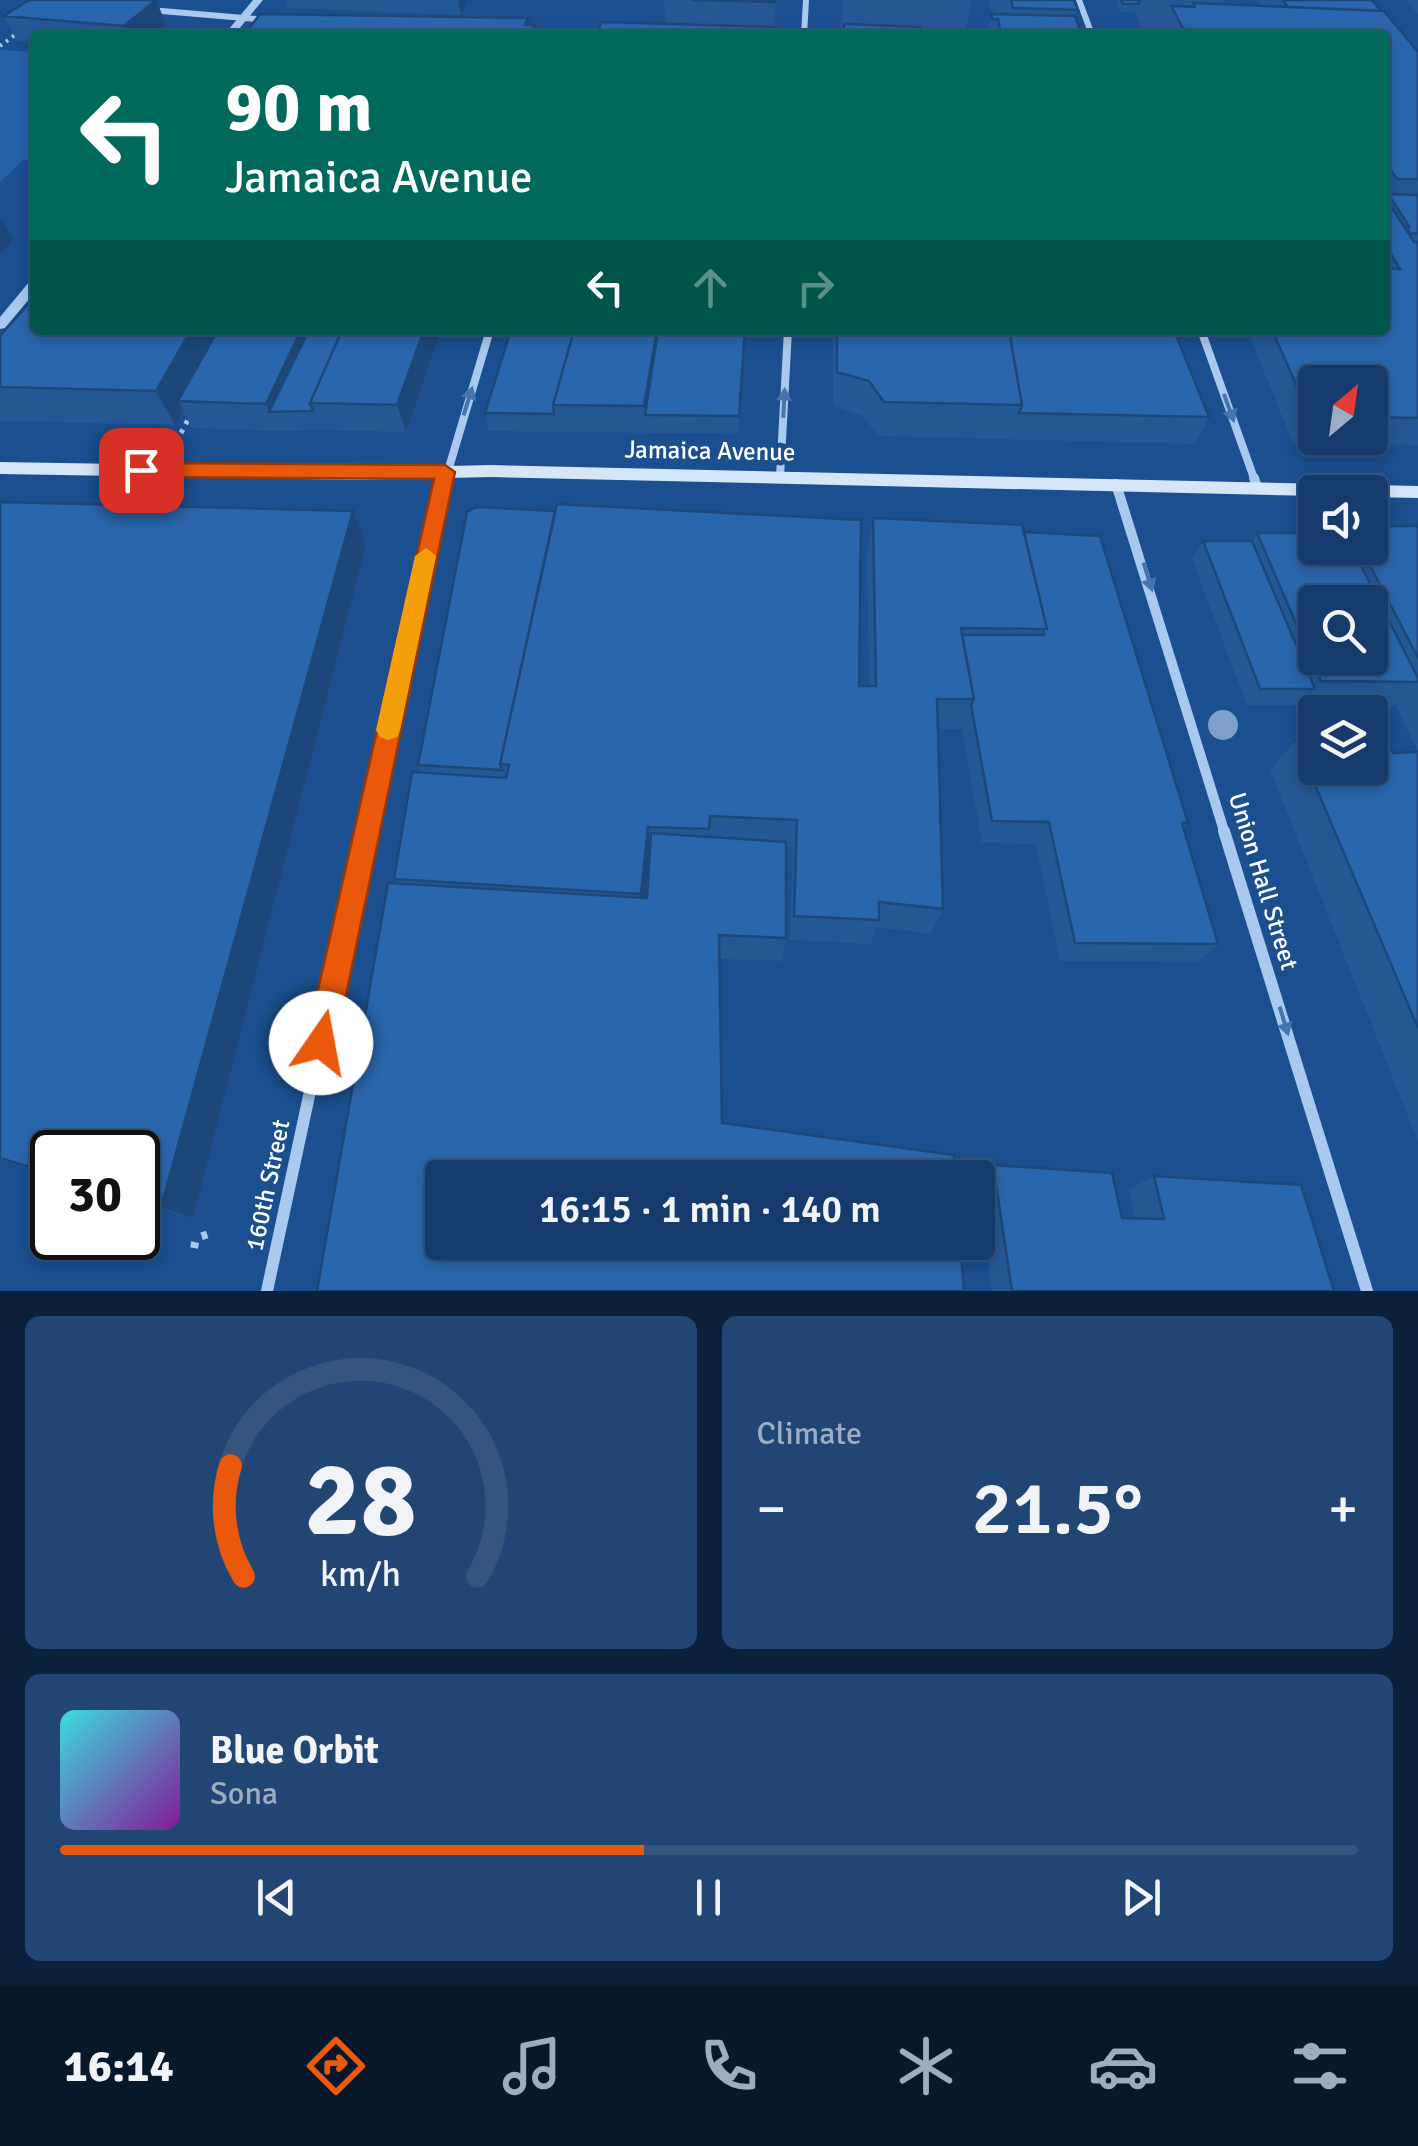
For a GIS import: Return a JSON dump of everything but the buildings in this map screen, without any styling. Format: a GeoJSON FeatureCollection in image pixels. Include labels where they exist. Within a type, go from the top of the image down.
{"type":"FeatureCollection","features":[{"type":"Feature","properties":{"kind":"main road","name":"Jamaica Avenue"},"geometry":{"type":"LineString","coordinates":[[0,468],[267,474],[780,476],[1418,492]]}},
{"type":"Feature","properties":{"kind":"street"},"geometry":{"type":"LineString","coordinates":[[233,30],[258,0]]}},
{"type":"Feature","properties":{"kind":"street"},"geometry":{"type":"LineString","coordinates":[[804,30],[806,0]]}},
{"type":"Feature","properties":{"kind":"street"},"geometry":{"type":"LineString","coordinates":[[1079,0],[1090,30]]}},
{"type":"Feature","properties":{"kind":"street"},"geometry":{"type":"LineString","coordinates":[[146,10],[278,21]]}},
{"type":"Feature","properties":{"kind":"street"},"geometry":{"type":"LineString","coordinates":[[0,325],[30,290]]}},
{"type":"Feature","properties":{"kind":"street","name":"160th Street"},"geometry":{"type":"LineString","coordinates":[[268,1291],[445,472],[488,335]]}},
{"type":"Feature","properties":{"kind":"street"},"geometry":{"type":"LineString","coordinates":[[780,476],[788,335]]}},
{"type":"Feature","properties":{"kind":"street"},"geometry":{"type":"LineString","coordinates":[[1203,335],[1257,487]]}},
{"type":"Feature","properties":{"kind":"street","name":"Union Hall Street"},"geometry":{"type":"LineString","coordinates":[[1116,484],[1367,1291]]}},
{"type":"Feature","properties":{"kind":"path"},"geometry":{"type":"LineString","coordinates":[[0,46],[24,28]]}},
{"type":"Feature","properties":{"kind":"path"},"geometry":{"type":"LineString","coordinates":[[181,433],[190,416]]}},
{"type":"Feature","properties":{"kind":"path"},"geometry":{"type":"LineString","coordinates":[[194,1248],[196,1238],[216,1232]]}},
{"type":"Feature","properties":{"kind":"shaded area"},"geometry":{"type":"Polygon","coordinates":[[[0,50],[30,52],[30,161],[23,160],[0,182],[0,50]]]}},
{"type":"Feature","properties":{"kind":"slow traffic"},"geometry":{"type":"LineString","coordinates":[[388,730],[426,556]]}},
{"type":"Feature","properties":{"kind":"route"},"geometry":{"type":"LineString","coordinates":[[141,470],[267,474],[445,472],[321,1043]]}}]}
